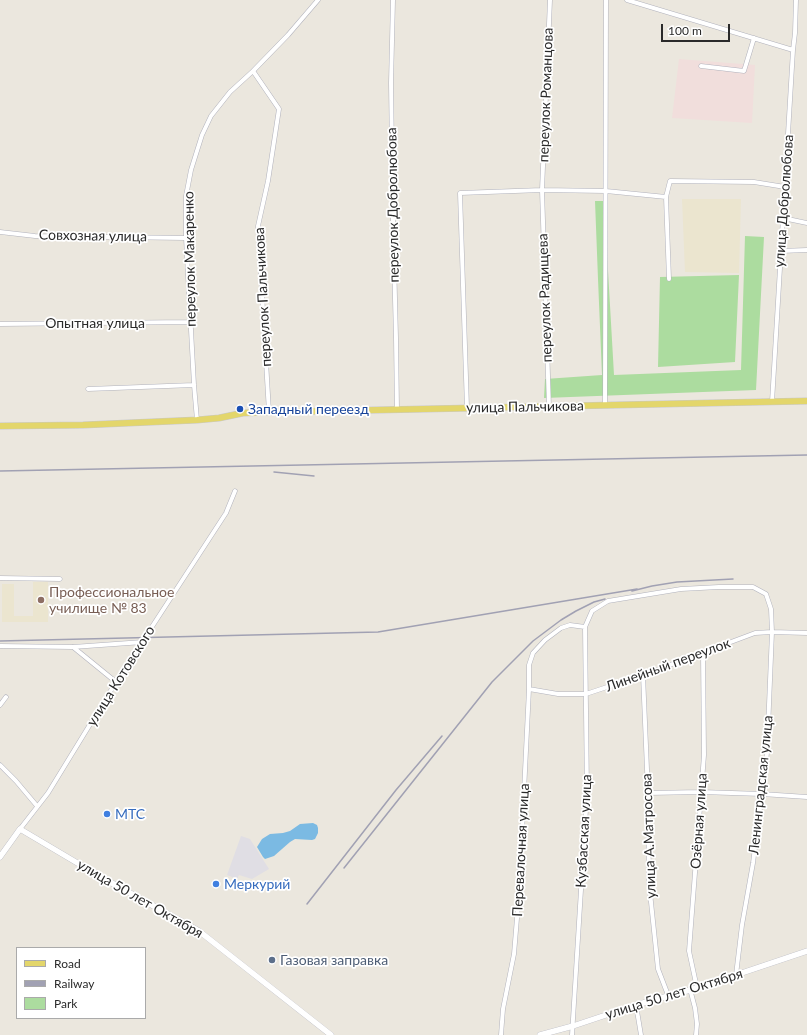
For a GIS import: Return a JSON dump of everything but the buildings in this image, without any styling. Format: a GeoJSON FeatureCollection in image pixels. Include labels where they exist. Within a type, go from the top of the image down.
{"type":"FeatureCollection","features":[{"type":"Feature","properties":{"kind":"main road","name":"улица Пальчикова"},"geometry":{"type":"LineString","coordinates":[[0,426],[83,425],[197,420],[219,418],[243,413],[269,412],[807,401]]}},
{"type":"Feature","properties":{"kind":"main road","name":"улица 50 лет Октября"},"geometry":{"type":"LineString","coordinates":[[20,828],[101,877],[200,931],[331,1035]]}},
{"type":"Feature","properties":{"kind":"main road","name":"улица Котовского"},"geometry":{"type":"LineString","coordinates":[[0,857],[20,828]]}},
{"type":"Feature","properties":{"kind":"main road","name":"улица 50 лет Октября"},"geometry":{"type":"LineString","coordinates":[[540,1035],[573,1026],[668,995],[697,988],[807,951]]}},
{"type":"Feature","properties":{"kind":"street","name":"переулок Макаренко"},"geometry":{"type":"LineString","coordinates":[[197,420],[186,238],[186,196],[191,170],[202,135],[211,116],[230,92],[288,35],[318,0]]}},
{"type":"Feature","properties":{"kind":"street","name":"переулок Добролюбова"},"geometry":{"type":"LineString","coordinates":[[393,0],[391,83],[392,220],[397,410]]}},
{"type":"Feature","properties":{"kind":"street","name":"переулок Романцова"},"geometry":{"type":"LineString","coordinates":[[542,190],[550,0]]}},
{"type":"Feature","properties":{"kind":"street"},"geometry":{"type":"LineString","coordinates":[[605,405],[606,0]]}},
{"type":"Feature","properties":{"kind":"street"},"geometry":{"type":"LineString","coordinates":[[627,0],[793,50]]}},
{"type":"Feature","properties":{"kind":"street","name":"улица Добролюбова"},"geometry":{"type":"LineString","coordinates":[[772,402],[796,0]]}},
{"type":"Feature","properties":{"kind":"street"},"geometry":{"type":"LineString","coordinates":[[701,66],[744,72],[754,38]]}},
{"type":"Feature","properties":{"kind":"street","name":"переулок Пальчикова"},"geometry":{"type":"LineString","coordinates":[[253,71],[279,109],[268,181],[258,226],[269,412]]}},
{"type":"Feature","properties":{"kind":"street"},"geometry":{"type":"LineString","coordinates":[[669,279],[666,197],[670,181],[754,182],[785,187]]}},
{"type":"Feature","properties":{"kind":"street"},"geometry":{"type":"LineString","coordinates":[[467,408],[460,192],[542,190],[606,191],[666,197]]}},
{"type":"Feature","properties":{"kind":"street","name":"переулок Радищева"},"geometry":{"type":"LineString","coordinates":[[542,190],[549,407]]}},
{"type":"Feature","properties":{"kind":"street"},"geometry":{"type":"LineString","coordinates":[[783,218],[807,223]]}},
{"type":"Feature","properties":{"kind":"street","name":"Совхозная улица"},"geometry":{"type":"LineString","coordinates":[[0,232],[35,236],[186,238]]}},
{"type":"Feature","properties":{"kind":"street"},"geometry":{"type":"LineString","coordinates":[[781,251],[807,250]]}},
{"type":"Feature","properties":{"kind":"street","name":"Опытная улица"},"geometry":{"type":"LineString","coordinates":[[0,324],[190,322]]}},
{"type":"Feature","properties":{"kind":"street"},"geometry":{"type":"LineString","coordinates":[[88,389],[194,385]]}},
{"type":"Feature","properties":{"kind":"street","name":"улица Котовского"},"geometry":{"type":"LineString","coordinates":[[20,828],[48,793],[116,682],[226,513],[236,491]]}},
{"type":"Feature","properties":{"kind":"street"},"geometry":{"type":"LineString","coordinates":[[0,578],[60,580]]}},
{"type":"Feature","properties":{"kind":"street","name":"Ленинградская улица"},"geometry":{"type":"LineString","coordinates":[[585,627],[592,611],[608,601],[681,589],[719,587],[753,587],[766,594],[771,609],[772,632],[767,753],[753,863],[742,925],[736,975]]}},
{"type":"Feature","properties":{"kind":"street","name":"Перевалочная улица"},"geometry":{"type":"LineString","coordinates":[[501,1035],[503,1009],[514,954],[519,894],[529,664],[533,653],[561,628],[570,625],[585,627]]}},
{"type":"Feature","properties":{"kind":"street","name":"Кузбасская улица"},"geometry":{"type":"LineString","coordinates":[[572,1035],[587,793],[585,627]]}},
{"type":"Feature","properties":{"kind":"street","name":"Линейный переулок"},"geometry":{"type":"LineString","coordinates":[[529,689],[558,694],[586,694],[643,676],[755,633],[807,633]]}},
{"type":"Feature","properties":{"kind":"street"},"geometry":{"type":"LineString","coordinates":[[0,646],[73,647],[143,642]]}},
{"type":"Feature","properties":{"kind":"street"},"geometry":{"type":"LineString","coordinates":[[73,647],[116,682]]}},
{"type":"Feature","properties":{"kind":"street","name":"Озёрная улица"},"geometry":{"type":"LineString","coordinates":[[697,988],[689,951],[704,755],[703,653]]}},
{"type":"Feature","properties":{"kind":"street","name":"улица А.Матросова"},"geometry":{"type":"LineString","coordinates":[[643,676],[648,793],[649,883],[658,969],[668,995]]}},
{"type":"Feature","properties":{"kind":"street"},"geometry":{"type":"LineString","coordinates":[[0,705],[6,697]]}},
{"type":"Feature","properties":{"kind":"street"},"geometry":{"type":"LineString","coordinates":[[0,765],[37,806]]}},
{"type":"Feature","properties":{"kind":"street"},"geometry":{"type":"LineString","coordinates":[[648,793],[701,792],[807,797]]}},
{"type":"Feature","properties":{"kind":"street"},"geometry":{"type":"LineString","coordinates":[[690,989],[695,1008],[697,1024],[696,1035]]}},
{"type":"Feature","properties":{"kind":"street"},"geometry":{"type":"LineString","coordinates":[[636,1005],[641,1035]]}},
{"type":"Feature","properties":{"kind":"shaded area"},"geometry":{"type":"Polygon","coordinates":[[[679,59],[755,65],[752,123],[672,118],[679,59]]]}},
{"type":"Feature","properties":{"kind":"shaded area"},"geometry":{"type":"Polygon","coordinates":[[[682,199],[741,199],[739,273],[685,272],[682,199]]]}},
{"type":"Feature","properties":{"kind":"shaded area","name":"Профессиональное училище № 83"},"geometry":{"type":"Polygon","coordinates":[[[33,582],[48,582],[48,622],[2,622],[2,584],[14,584],[14,616],[33,616],[33,582]]]}},
{"type":"Feature","properties":{"kind":"shaded area"},"geometry":{"type":"Polygon","coordinates":[[[241,836],[250,839],[269,869],[252,879],[239,875],[237,879],[227,875],[241,836]]]}},
{"type":"Feature","properties":{"kind":"green space"},"geometry":{"type":"Polygon","coordinates":[[[595,201],[604,201],[614,375],[741,370],[745,236],[764,237],[756,390],[544,398],[545,379],[602,375],[595,201]]]}},
{"type":"Feature","properties":{"kind":"green space"},"geometry":{"type":"Polygon","coordinates":[[[739,275],[735,362],[658,367],[660,277],[739,275]]]}},
{"type":"Feature","properties":{"kind":"water"},"geometry":{"type":"Polygon","coordinates":[[[313,823],[317,825],[318,828],[318,833],[315,839],[295,839],[274,856],[265,859],[257,847],[262,839],[270,834],[290,831],[300,824],[313,823]]]}},
{"type":"Feature","properties":{"kind":"railway"},"geometry":{"type":"LineString","coordinates":[[0,471],[807,455]]}},
{"type":"Feature","properties":{"kind":"railway"},"geometry":{"type":"LineString","coordinates":[[274,472],[314,476]]}},
{"type":"Feature","properties":{"kind":"railway"},"geometry":{"type":"LineString","coordinates":[[632,591],[677,582],[733,579]]}},
{"type":"Feature","properties":{"kind":"railway"},"geometry":{"type":"LineString","coordinates":[[0,641],[378,632],[637,589]]}},
{"type":"Feature","properties":{"kind":"railway"},"geometry":{"type":"LineString","coordinates":[[344,868],[492,682],[533,641],[561,620],[594,602],[605,599]]}},
{"type":"Feature","properties":{"kind":"railway"},"geometry":{"type":"LineString","coordinates":[[307,904],[396,790],[442,736]]}},
{"type":"Feature","properties":{"kind":"place","name":"Западный переезд"},"geometry":{"type":"Point","coordinates":[240,409]}},
{"type":"Feature","properties":{"kind":"place","name":"Профессиональное училище № 83"},"geometry":{"type":"Point","coordinates":[41,600]}},
{"type":"Feature","properties":{"kind":"place","name":"МТС"},"geometry":{"type":"Point","coordinates":[107,814]}},
{"type":"Feature","properties":{"kind":"place","name":"Меркурий"},"geometry":{"type":"Point","coordinates":[216,884]}},
{"type":"Feature","properties":{"kind":"place","name":"Газовая заправка"},"geometry":{"type":"Point","coordinates":[272,960]}}]}
